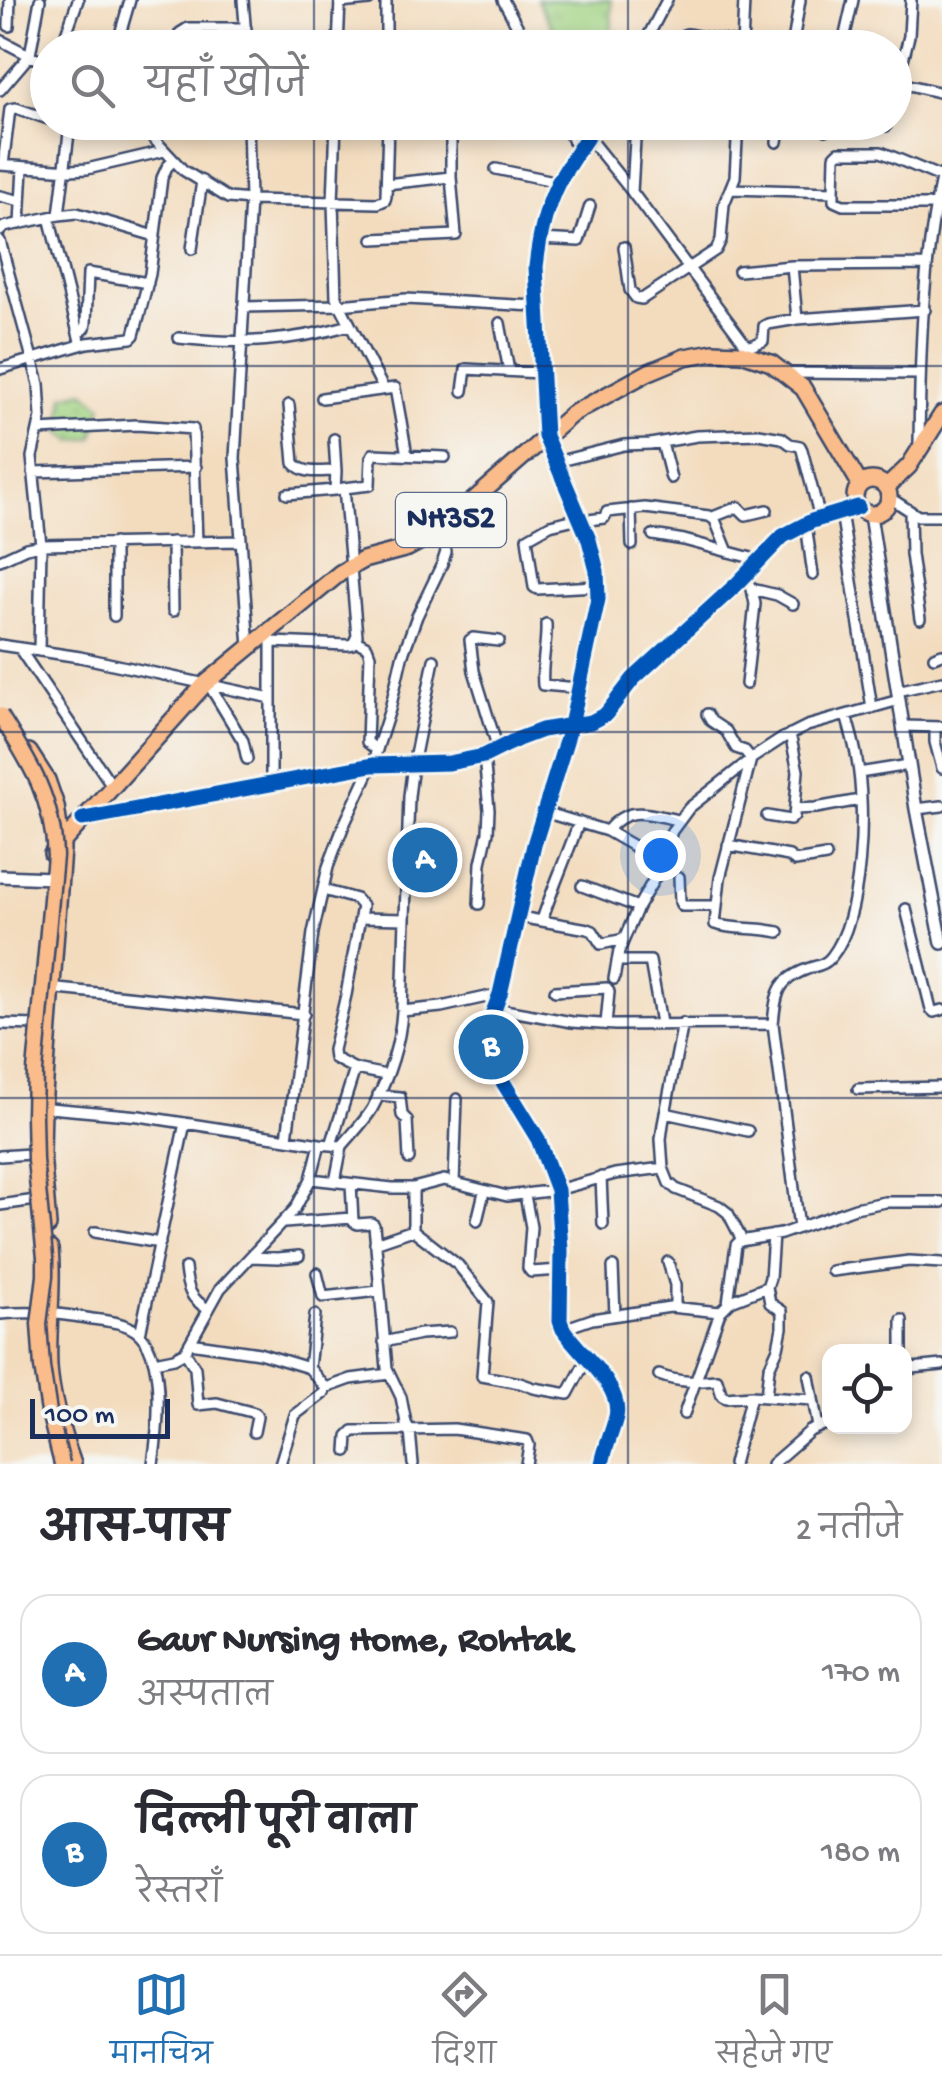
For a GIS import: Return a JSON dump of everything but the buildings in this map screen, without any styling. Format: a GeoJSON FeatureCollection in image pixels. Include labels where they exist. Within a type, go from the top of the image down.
{"type":"FeatureCollection","features":[{"type":"Feature","properties":{"kind":"highway","name":"NH352"},"geometry":{"type":"LineString","coordinates":[[57,848],[208,684],[271,636],[340,573],[363,560],[408,548],[442,528],[572,414],[648,372],[685,357],[713,352],[752,352],[771,362],[804,388],[860,484]]}},
{"type":"Feature","properties":{"kind":"highway"},"geometry":{"type":"LineString","coordinates":[[888,493],[876,480],[860,484],[855,496],[864,511],[878,514],[886,508],[888,493],[942,414]]}},
{"type":"Feature","properties":{"kind":"highway"},"geometry":{"type":"LineString","coordinates":[[0,707],[47,780],[56,806],[55,878],[30,1154],[49,1371],[73,1464]]}},
{"type":"Feature","properties":{"kind":"highway"},"geometry":{"type":"LineString","coordinates":[[0,727],[37,786],[57,848]]}},
{"type":"Feature","properties":{"kind":"highway"},"geometry":{"type":"LineString","coordinates":[[46,988],[38,1025],[37,1107],[52,1269],[36,1336],[38,1372],[61,1464]]}},
{"type":"Feature","properties":{"kind":"main road"},"geometry":{"type":"LineString","coordinates":[[0,715],[36,775],[52,816],[55,878],[34,1116],[46,1276],[39,1324],[42,1367],[61,1464]]}},
{"type":"Feature","properties":{"kind":"street"},"geometry":{"type":"LineString","coordinates":[[9,26],[10,0]]}},
{"type":"Feature","properties":{"kind":"street"},"geometry":{"type":"LineString","coordinates":[[35,30],[40,0]]}},
{"type":"Feature","properties":{"kind":"street"},"geometry":{"type":"LineString","coordinates":[[67,30],[78,0]]}},
{"type":"Feature","properties":{"kind":"street"},"geometry":{"type":"LineString","coordinates":[[121,30],[130,0]]}},
{"type":"Feature","properties":{"kind":"street"},"geometry":{"type":"LineString","coordinates":[[185,30],[246,28],[243,0]]}},
{"type":"Feature","properties":{"kind":"street"},"geometry":{"type":"LineString","coordinates":[[339,30],[340,2],[369,0]]}},
{"type":"Feature","properties":{"kind":"street"},"geometry":{"type":"LineString","coordinates":[[386,0],[386,30]]}},
{"type":"Feature","properties":{"kind":"street"},"geometry":{"type":"LineString","coordinates":[[503,0],[520,30]]}},
{"type":"Feature","properties":{"kind":"street"},"geometry":{"type":"LineString","coordinates":[[652,30],[668,0]]}},
{"type":"Feature","properties":{"kind":"street"},"geometry":{"type":"LineString","coordinates":[[743,30],[744,0]]}},
{"type":"Feature","properties":{"kind":"street"},"geometry":{"type":"LineString","coordinates":[[795,30],[800,0]]}},
{"type":"Feature","properties":{"kind":"street"},"geometry":{"type":"LineString","coordinates":[[846,30],[852,0]]}},
{"type":"Feature","properties":{"kind":"street"},"geometry":{"type":"LineString","coordinates":[[909,30],[911,0]]}},
{"type":"Feature","properties":{"kind":"street"},"geometry":{"type":"LineString","coordinates":[[0,40],[30,55],[0,90]]}},
{"type":"Feature","properties":{"kind":"street"},"geometry":{"type":"LineString","coordinates":[[912,86],[942,94]]}},
{"type":"Feature","properties":{"kind":"street"},"geometry":{"type":"LineString","coordinates":[[30,114],[10,108],[1,165],[88,169],[164,151]]}},
{"type":"Feature","properties":{"kind":"street"},"geometry":{"type":"LineString","coordinates":[[68,140],[54,216],[80,339]]}},
{"type":"Feature","properties":{"kind":"street"},"geometry":{"type":"LineString","coordinates":[[154,140],[173,162],[228,198],[333,202],[385,200],[387,140]]}},
{"type":"Feature","properties":{"kind":"street"},"geometry":{"type":"LineString","coordinates":[[248,140],[250,200],[235,458],[249,650]]}},
{"type":"Feature","properties":{"kind":"street"},"geometry":{"type":"LineString","coordinates":[[335,140],[335,289],[338,304],[383,388]]}},
{"type":"Feature","properties":{"kind":"street"},"geometry":{"type":"LineString","coordinates":[[373,240],[456,235],[451,140]]}},
{"type":"Feature","properties":{"kind":"street"},"geometry":{"type":"LineString","coordinates":[[572,140],[578,152]]}},
{"type":"Feature","properties":{"kind":"street"},"geometry":{"type":"LineString","coordinates":[[586,140],[559,182],[539,239],[536,306],[545,436],[580,519],[597,572],[596,620],[500,994],[490,1016],[488,1037],[495,1069],[538,1139],[557,1190],[562,1329],[610,1385],[617,1399],[602,1464]]}},
{"type":"Feature","properties":{"kind":"street"},"geometry":{"type":"LineString","coordinates":[[591,140],[752,352],[763,341],[766,324],[925,310]]}},
{"type":"Feature","properties":{"kind":"street"},"geometry":{"type":"LineString","coordinates":[[632,192],[635,140]]}},
{"type":"Feature","properties":{"kind":"street"},"geometry":{"type":"LineString","coordinates":[[624,247],[630,290],[636,298],[646,298],[711,254],[719,246],[724,204],[735,177],[737,140]]}},
{"type":"Feature","properties":{"kind":"street"},"geometry":{"type":"LineString","coordinates":[[919,452],[920,374],[930,238],[939,205],[942,176],[881,152],[839,152],[835,156],[834,200],[843,205],[939,205]]}},
{"type":"Feature","properties":{"kind":"street"},"geometry":{"type":"LineString","coordinates":[[0,368],[34,359],[80,339],[134,336],[148,284],[162,178],[173,162]]}},
{"type":"Feature","properties":{"kind":"street"},"geometry":{"type":"LineString","coordinates":[[20,224],[23,168]]}},
{"type":"Feature","properties":{"kind":"street"},"geometry":{"type":"LineString","coordinates":[[496,169],[559,182]]}},
{"type":"Feature","properties":{"kind":"street"},"geometry":{"type":"LineString","coordinates":[[386,184],[451,178]]}},
{"type":"Feature","properties":{"kind":"street"},"geometry":{"type":"LineString","coordinates":[[192,249],[202,182]]}},
{"type":"Feature","properties":{"kind":"street"},"geometry":{"type":"LineString","coordinates":[[730,189],[834,192]]}},
{"type":"Feature","properties":{"kind":"street"},"geometry":{"type":"LineString","coordinates":[[0,196],[21,201]]}},
{"type":"Feature","properties":{"kind":"street"},"geometry":{"type":"LineString","coordinates":[[539,239],[579,241],[590,206]]}},
{"type":"Feature","properties":{"kind":"street"},"geometry":{"type":"LineString","coordinates":[[0,231],[54,216],[87,215],[155,236]]}},
{"type":"Feature","properties":{"kind":"street"},"geometry":{"type":"LineString","coordinates":[[930,238],[942,238]]}},
{"type":"Feature","properties":{"kind":"street"},"geometry":{"type":"LineString","coordinates":[[0,241],[34,359],[41,404],[33,443],[41,544],[39,651]]}},
{"type":"Feature","properties":{"kind":"street"},"geometry":{"type":"LineString","coordinates":[[739,271],[792,266],[928,265]]}},
{"type":"Feature","properties":{"kind":"street"},"geometry":{"type":"LineString","coordinates":[[792,266],[797,319]]}},
{"type":"Feature","properties":{"kind":"street"},"geometry":{"type":"LineString","coordinates":[[80,339],[86,323],[88,273],[148,284]]}},
{"type":"Feature","properties":{"kind":"street"},"geometry":{"type":"LineString","coordinates":[[243,307],[406,299],[536,306]]}},
{"type":"Feature","properties":{"kind":"street"},"geometry":{"type":"LineString","coordinates":[[500,322],[509,371]]}},
{"type":"Feature","properties":{"kind":"street"},"geometry":{"type":"LineString","coordinates":[[180,338],[242,343],[289,340],[350,325]]}},
{"type":"Feature","properties":{"kind":"street"},"geometry":{"type":"LineString","coordinates":[[462,392],[466,369],[541,373]]}},
{"type":"Feature","properties":{"kind":"street"},"geometry":{"type":"LineString","coordinates":[[784,373],[920,374]]}},
{"type":"Feature","properties":{"kind":"street"},"geometry":{"type":"LineString","coordinates":[[322,398],[393,387],[407,455]]}},
{"type":"Feature","properties":{"kind":"street"},"geometry":{"type":"LineString","coordinates":[[289,405],[294,463],[307,471],[336,470]]}},
{"type":"Feature","properties":{"kind":"street"},"geometry":{"type":"LineString","coordinates":[[38,430],[190,428],[195,435],[197,542]]}},
{"type":"Feature","properties":{"kind":"street"},"geometry":{"type":"LineString","coordinates":[[556,462],[624,445],[688,437],[752,434],[782,438],[800,446],[820,518]]}},
{"type":"Feature","properties":{"kind":"street"},"geometry":{"type":"LineString","coordinates":[[334,439],[356,641]]}},
{"type":"Feature","properties":{"kind":"street"},"geometry":{"type":"LineString","coordinates":[[662,443],[670,478]]}},
{"type":"Feature","properties":{"kind":"street"},"geometry":{"type":"LineString","coordinates":[[286,494],[370,484],[373,454],[445,456]]}},
{"type":"Feature","properties":{"kind":"street"},"geometry":{"type":"LineString","coordinates":[[33,472],[196,468]]}},
{"type":"Feature","properties":{"kind":"street"},"geometry":{"type":"LineString","coordinates":[[888,493],[910,513],[942,516]]}},
{"type":"Feature","properties":{"kind":"street"},"geometry":{"type":"LineString","coordinates":[[598,586],[534,588],[527,538],[550,525],[604,518],[605,512],[652,508],[712,517],[738,507],[746,515],[767,510]]}},
{"type":"Feature","properties":{"kind":"street"},"geometry":{"type":"LineString","coordinates":[[631,509],[632,545]]}},
{"type":"Feature","properties":{"kind":"street"},"geometry":{"type":"LineString","coordinates":[[83,819],[372,765],[449,764],[484,756],[542,730],[591,722],[606,714],[634,679],[783,536],[820,518],[864,511],[916,809],[939,901],[942,942]]}},
{"type":"Feature","properties":{"kind":"street"},"geometry":{"type":"LineString","coordinates":[[841,512],[872,708]]}},
{"type":"Feature","properties":{"kind":"street"},"geometry":{"type":"LineString","coordinates":[[910,513],[920,619]]}},
{"type":"Feature","properties":{"kind":"street"},"geometry":{"type":"LineString","coordinates":[[712,517],[728,552]]}},
{"type":"Feature","properties":{"kind":"street"},"geometry":{"type":"LineString","coordinates":[[806,524],[813,575]]}},
{"type":"Feature","properties":{"kind":"street"},"geometry":{"type":"LineString","coordinates":[[287,1138],[314,933],[328,867],[372,765],[402,657],[442,564],[446,552],[442,528]]}},
{"type":"Feature","properties":{"kind":"street"},"geometry":{"type":"LineString","coordinates":[[653,535],[760,560]]}},
{"type":"Feature","properties":{"kind":"street"},"geometry":{"type":"LineString","coordinates":[[114,542],[114,616]]}},
{"type":"Feature","properties":{"kind":"street"},"geometry":{"type":"LineString","coordinates":[[172,542],[173,611]]}},
{"type":"Feature","properties":{"kind":"street"},"geometry":{"type":"LineString","coordinates":[[0,560],[41,544],[240,542]]}},
{"type":"Feature","properties":{"kind":"street"},"geometry":{"type":"LineString","coordinates":[[744,576],[752,589],[755,611],[746,684]]}},
{"type":"Feature","properties":{"kind":"street"},"geometry":{"type":"LineString","coordinates":[[752,589],[793,604]]}},
{"type":"Feature","properties":{"kind":"street"},"geometry":{"type":"LineString","coordinates":[[546,624],[543,685],[578,688]]}},
{"type":"Feature","properties":{"kind":"street"},"geometry":{"type":"LineString","coordinates":[[271,783],[271,636],[348,645],[356,641]]}},
{"type":"Feature","properties":{"kind":"street"},"geometry":{"type":"LineString","coordinates":[[498,749],[474,671],[470,640],[500,641]]}},
{"type":"Feature","properties":{"kind":"street"},"geometry":{"type":"LineString","coordinates":[[356,641],[367,646],[370,656],[367,742],[377,750]]}},
{"type":"Feature","properties":{"kind":"street"},"geometry":{"type":"LineString","coordinates":[[0,645],[80,657],[271,698]]}},
{"type":"Feature","properties":{"kind":"street"},"geometry":{"type":"LineString","coordinates":[[19,648],[113,787]]}},
{"type":"Feature","properties":{"kind":"street"},"geometry":{"type":"LineString","coordinates":[[331,1145],[371,1110],[395,1050],[402,1010],[412,765],[434,660]]}},
{"type":"Feature","properties":{"kind":"street"},"geometry":{"type":"LineString","coordinates":[[614,979],[638,906],[657,874],[678,820],[690,808],[751,759],[790,734],[942,681]]}},
{"type":"Feature","properties":{"kind":"street"},"geometry":{"type":"LineString","coordinates":[[208,684],[243,741],[247,758]]}},
{"type":"Feature","properties":{"kind":"street"},"geometry":{"type":"LineString","coordinates":[[707,714],[710,721],[726,730],[736,748],[745,750],[751,759],[728,845],[714,921],[716,926],[779,932]]}},
{"type":"Feature","properties":{"kind":"street"},"geometry":{"type":"LineString","coordinates":[[799,1228],[774,1024],[777,992],[782,984],[792,975],[823,964],[836,952],[858,879],[859,773],[846,715]]}},
{"type":"Feature","properties":{"kind":"street"},"geometry":{"type":"LineString","coordinates":[[903,726],[938,727],[935,742],[942,768]]}},
{"type":"Feature","properties":{"kind":"street"},"geometry":{"type":"LineString","coordinates":[[767,816],[792,820],[798,772],[790,734]]}},
{"type":"Feature","properties":{"kind":"street"},"geometry":{"type":"LineString","coordinates":[[479,904],[489,810],[484,756]]}},
{"type":"Feature","properties":{"kind":"street"},"geometry":{"type":"LineString","coordinates":[[859,773],[910,766]]}},
{"type":"Feature","properties":{"kind":"street"},"geometry":{"type":"LineString","coordinates":[[794,809],[860,800]]}},
{"type":"Feature","properties":{"kind":"street"},"geometry":{"type":"LineString","coordinates":[[916,809],[942,806]]}},
{"type":"Feature","properties":{"kind":"street"},"geometry":{"type":"LineString","coordinates":[[544,812],[607,831],[661,862]]}},
{"type":"Feature","properties":{"kind":"street"},"geometry":{"type":"LineString","coordinates":[[607,831],[616,820],[630,813],[678,820]]}},
{"type":"Feature","properties":{"kind":"street"},"geometry":{"type":"LineString","coordinates":[[542,920],[579,822]]}},
{"type":"Feature","properties":{"kind":"street"},"geometry":{"type":"LineString","coordinates":[[728,845],[796,860],[826,856]]}},
{"type":"Feature","properties":{"kind":"street"},"geometry":{"type":"LineString","coordinates":[[0,876],[55,878]]}},
{"type":"Feature","properties":{"kind":"street"},"geometry":{"type":"LineString","coordinates":[[679,877],[682,906],[715,906]]}},
{"type":"Feature","properties":{"kind":"street"},"geometry":{"type":"LineString","coordinates":[[582,886],[638,906]]}},
{"type":"Feature","properties":{"kind":"street"},"geometry":{"type":"LineString","coordinates":[[323,890],[360,900],[362,906],[333,1050],[336,1060],[355,1069],[386,1075]]}},
{"type":"Feature","properties":{"kind":"street"},"geometry":{"type":"LineString","coordinates":[[906,909],[931,1009],[942,1010]]}},
{"type":"Feature","properties":{"kind":"street"},"geometry":{"type":"LineString","coordinates":[[519,917],[588,929],[602,944],[624,939]]}},
{"type":"Feature","properties":{"kind":"street"},"geometry":{"type":"LineString","coordinates":[[360,918],[405,918]]}},
{"type":"Feature","properties":{"kind":"street"},"geometry":{"type":"LineString","coordinates":[[617,962],[650,961],[661,1023]]}},
{"type":"Feature","properties":{"kind":"street"},"geometry":{"type":"LineString","coordinates":[[46,988],[304,1014]]}},
{"type":"Feature","properties":{"kind":"street"},"geometry":{"type":"LineString","coordinates":[[555,990],[608,988],[606,1024]]}},
{"type":"Feature","properties":{"kind":"street"},"geometry":{"type":"LineString","coordinates":[[402,1010],[441,1007],[500,994]]}},
{"type":"Feature","properties":{"kind":"street"},"geometry":{"type":"LineString","coordinates":[[494,1008],[606,1024],[774,1024]]}},
{"type":"Feature","properties":{"kind":"street"},"geometry":{"type":"LineString","coordinates":[[683,1022],[661,1139],[664,1177],[676,1189],[728,1213],[742,1240]]}},
{"type":"Feature","properties":{"kind":"street"},"geometry":{"type":"LineString","coordinates":[[0,1024],[38,1025]]}},
{"type":"Feature","properties":{"kind":"street"},"geometry":{"type":"LineString","coordinates":[[154,1362],[174,1358],[188,1348],[227,1281],[295,1210],[331,1145],[355,1069]]}},
{"type":"Feature","properties":{"kind":"street"},"geometry":{"type":"LineString","coordinates":[[858,1089],[942,1087]]}},
{"type":"Feature","properties":{"kind":"street"},"geometry":{"type":"LineString","coordinates":[[378,1095],[400,1097],[409,1159]]}},
{"type":"Feature","properties":{"kind":"street"},"geometry":{"type":"LineString","coordinates":[[454,1183],[457,1099]]}},
{"type":"Feature","properties":{"kind":"street"},"geometry":{"type":"LineString","coordinates":[[37,1107],[139,1116],[331,1145]]}},
{"type":"Feature","properties":{"kind":"street"},"geometry":{"type":"LineString","coordinates":[[665,1113],[748,1130]]}},
{"type":"Feature","properties":{"kind":"street"},"geometry":{"type":"LineString","coordinates":[[140,1334],[185,1122]]}},
{"type":"Feature","properties":{"kind":"street"},"geometry":{"type":"LineString","coordinates":[[331,1145],[334,1182]]}},
{"type":"Feature","properties":{"kind":"street"},"geometry":{"type":"LineString","coordinates":[[0,1156],[30,1154]]}},
{"type":"Feature","properties":{"kind":"street"},"geometry":{"type":"LineString","coordinates":[[311,1179],[414,1188],[438,1180],[503,1196],[557,1190],[601,1177],[663,1168]]}},
{"type":"Feature","properties":{"kind":"street"},"geometry":{"type":"LineString","coordinates":[[601,1177],[603,1224]]}},
{"type":"Feature","properties":{"kind":"street"},"geometry":{"type":"LineString","coordinates":[[351,1184],[352,1218],[356,1224],[373,1224],[389,1374],[401,1397],[413,1464]]}},
{"type":"Feature","properties":{"kind":"street"},"geometry":{"type":"LineString","coordinates":[[413,1230],[414,1188]]}},
{"type":"Feature","properties":{"kind":"street"},"geometry":{"type":"LineString","coordinates":[[477,1221],[484,1192]]}},
{"type":"Feature","properties":{"kind":"street"},"geometry":{"type":"LineString","coordinates":[[525,1195],[532,1226],[528,1268],[531,1272],[561,1270]]}},
{"type":"Feature","properties":{"kind":"street"},"geometry":{"type":"LineString","coordinates":[[0,1205],[36,1200]]}},
{"type":"Feature","properties":{"kind":"street"},"geometry":{"type":"LineString","coordinates":[[728,1302],[736,1246],[742,1240],[773,1235],[884,1202],[942,1202]]}},
{"type":"Feature","properties":{"kind":"street"},"geometry":{"type":"LineString","coordinates":[[284,1224],[352,1218]]}},
{"type":"Feature","properties":{"kind":"street"},"geometry":{"type":"LineString","coordinates":[[375,1243],[413,1230]]}},
{"type":"Feature","properties":{"kind":"street"},"geometry":{"type":"LineString","coordinates":[[413,1230],[458,1265],[487,1300],[483,1377],[568,1394],[587,1359]]}},
{"type":"Feature","properties":{"kind":"street"},"geometry":{"type":"LineString","coordinates":[[96,1232],[160,1243]]}},
{"type":"Feature","properties":{"kind":"street"},"geometry":{"type":"LineString","coordinates":[[766,1396],[769,1368],[781,1339],[783,1314],[781,1308],[770,1303],[767,1287],[773,1235]]}},
{"type":"Feature","properties":{"kind":"street"},"geometry":{"type":"LineString","coordinates":[[250,1257],[299,1256]]}},
{"type":"Feature","properties":{"kind":"street"},"geometry":{"type":"LineString","coordinates":[[832,1271],[909,1261],[942,1264]]}},
{"type":"Feature","properties":{"kind":"street"},"geometry":{"type":"LineString","coordinates":[[668,1262],[674,1280],[675,1306]]}},
{"type":"Feature","properties":{"kind":"street"},"geometry":{"type":"LineString","coordinates":[[613,1267],[614,1315]]}},
{"type":"Feature","properties":{"kind":"street"},"geometry":{"type":"LineString","coordinates":[[185,1268],[190,1294],[208,1309]]}},
{"type":"Feature","properties":{"kind":"street"},"geometry":{"type":"LineString","coordinates":[[317,1273],[323,1297],[379,1290]]}},
{"type":"Feature","properties":{"kind":"street"},"geometry":{"type":"LineString","coordinates":[[684,1414],[720,1312],[728,1302],[767,1287]]}},
{"type":"Feature","properties":{"kind":"street"},"geometry":{"type":"LineString","coordinates":[[562,1329],[592,1318],[675,1306],[720,1312]]}},
{"type":"Feature","properties":{"kind":"street"},"geometry":{"type":"LineString","coordinates":[[0,1314],[44,1312],[121,1324],[140,1334],[154,1362],[159,1394],[153,1464]]}},
{"type":"Feature","properties":{"kind":"street"},"geometry":{"type":"LineString","coordinates":[[309,1368],[315,1315]]}},
{"type":"Feature","properties":{"kind":"street"},"geometry":{"type":"LineString","coordinates":[[902,1320],[902,1344]]}},
{"type":"Feature","properties":{"kind":"street"},"geometry":{"type":"LineString","coordinates":[[384,1342],[450,1332]]}},
{"type":"Feature","properties":{"kind":"street"},"geometry":{"type":"LineString","coordinates":[[188,1348],[258,1352],[309,1368],[326,1388]]}},
{"type":"Feature","properties":{"kind":"street"},"geometry":{"type":"LineString","coordinates":[[188,1348],[198,1405],[217,1403],[255,1413],[258,1417],[254,1432]]}},
{"type":"Feature","properties":{"kind":"street"},"geometry":{"type":"LineString","coordinates":[[912,1368],[942,1365]]}},
{"type":"Feature","properties":{"kind":"street"},"geometry":{"type":"LineString","coordinates":[[280,1464],[295,1415],[326,1388],[351,1379],[389,1374]]}},
{"type":"Feature","properties":{"kind":"street"},"geometry":{"type":"LineString","coordinates":[[659,1376],[678,1382],[717,1380],[724,1398],[813,1400]]}},
{"type":"Feature","properties":{"kind":"street"},"geometry":{"type":"LineString","coordinates":[[809,1376],[818,1427]]}},
{"type":"Feature","properties":{"kind":"street"},"geometry":{"type":"LineString","coordinates":[[733,1464],[751,1396]]}},
{"type":"Feature","properties":{"kind":"street"},"geometry":{"type":"LineString","coordinates":[[772,1464],[822,1425]]}},
{"type":"Feature","properties":{"kind":"street"},"geometry":{"type":"LineString","coordinates":[[347,1450],[350,1432],[472,1430],[524,1439],[529,1445],[528,1464]]}},
{"type":"Feature","properties":{"kind":"green space"},"geometry":{"type":"Polygon","coordinates":[[[537,0],[611,0],[612,30],[553,30],[537,0]]]}},
{"type":"Feature","properties":{"kind":"green space"},"geometry":{"type":"Polygon","coordinates":[[[84,391],[102,406],[93,438],[72,441],[60,431],[64,396],[84,391]]]}},
{"type":"Feature","properties":{"kind":"cycle path"},"geometry":{"type":"LineString","coordinates":[[585,140],[553,193],[536,267],[545,436],[589,540],[597,571],[598,599],[571,725],[534,845],[488,1037],[495,1069],[538,1139],[557,1190],[560,1321],[613,1393],[616,1417],[602,1464]]}},
{"type":"Feature","properties":{"kind":"cycle path"},"geometry":{"type":"LineString","coordinates":[[83,819],[372,765],[449,763],[484,756],[542,730],[591,722],[606,714],[633,679],[783,536],[812,521],[858,507]]}},
{"type":"Feature","properties":{"kind":"place","name":"Gaur Nursing Home, Rohtak"},"geometry":{"type":"Point","coordinates":[425,860]}},
{"type":"Feature","properties":{"kind":"place","name":"दिल्ली पूरी वाला"},"geometry":{"type":"Point","coordinates":[491,1047]}}]}
